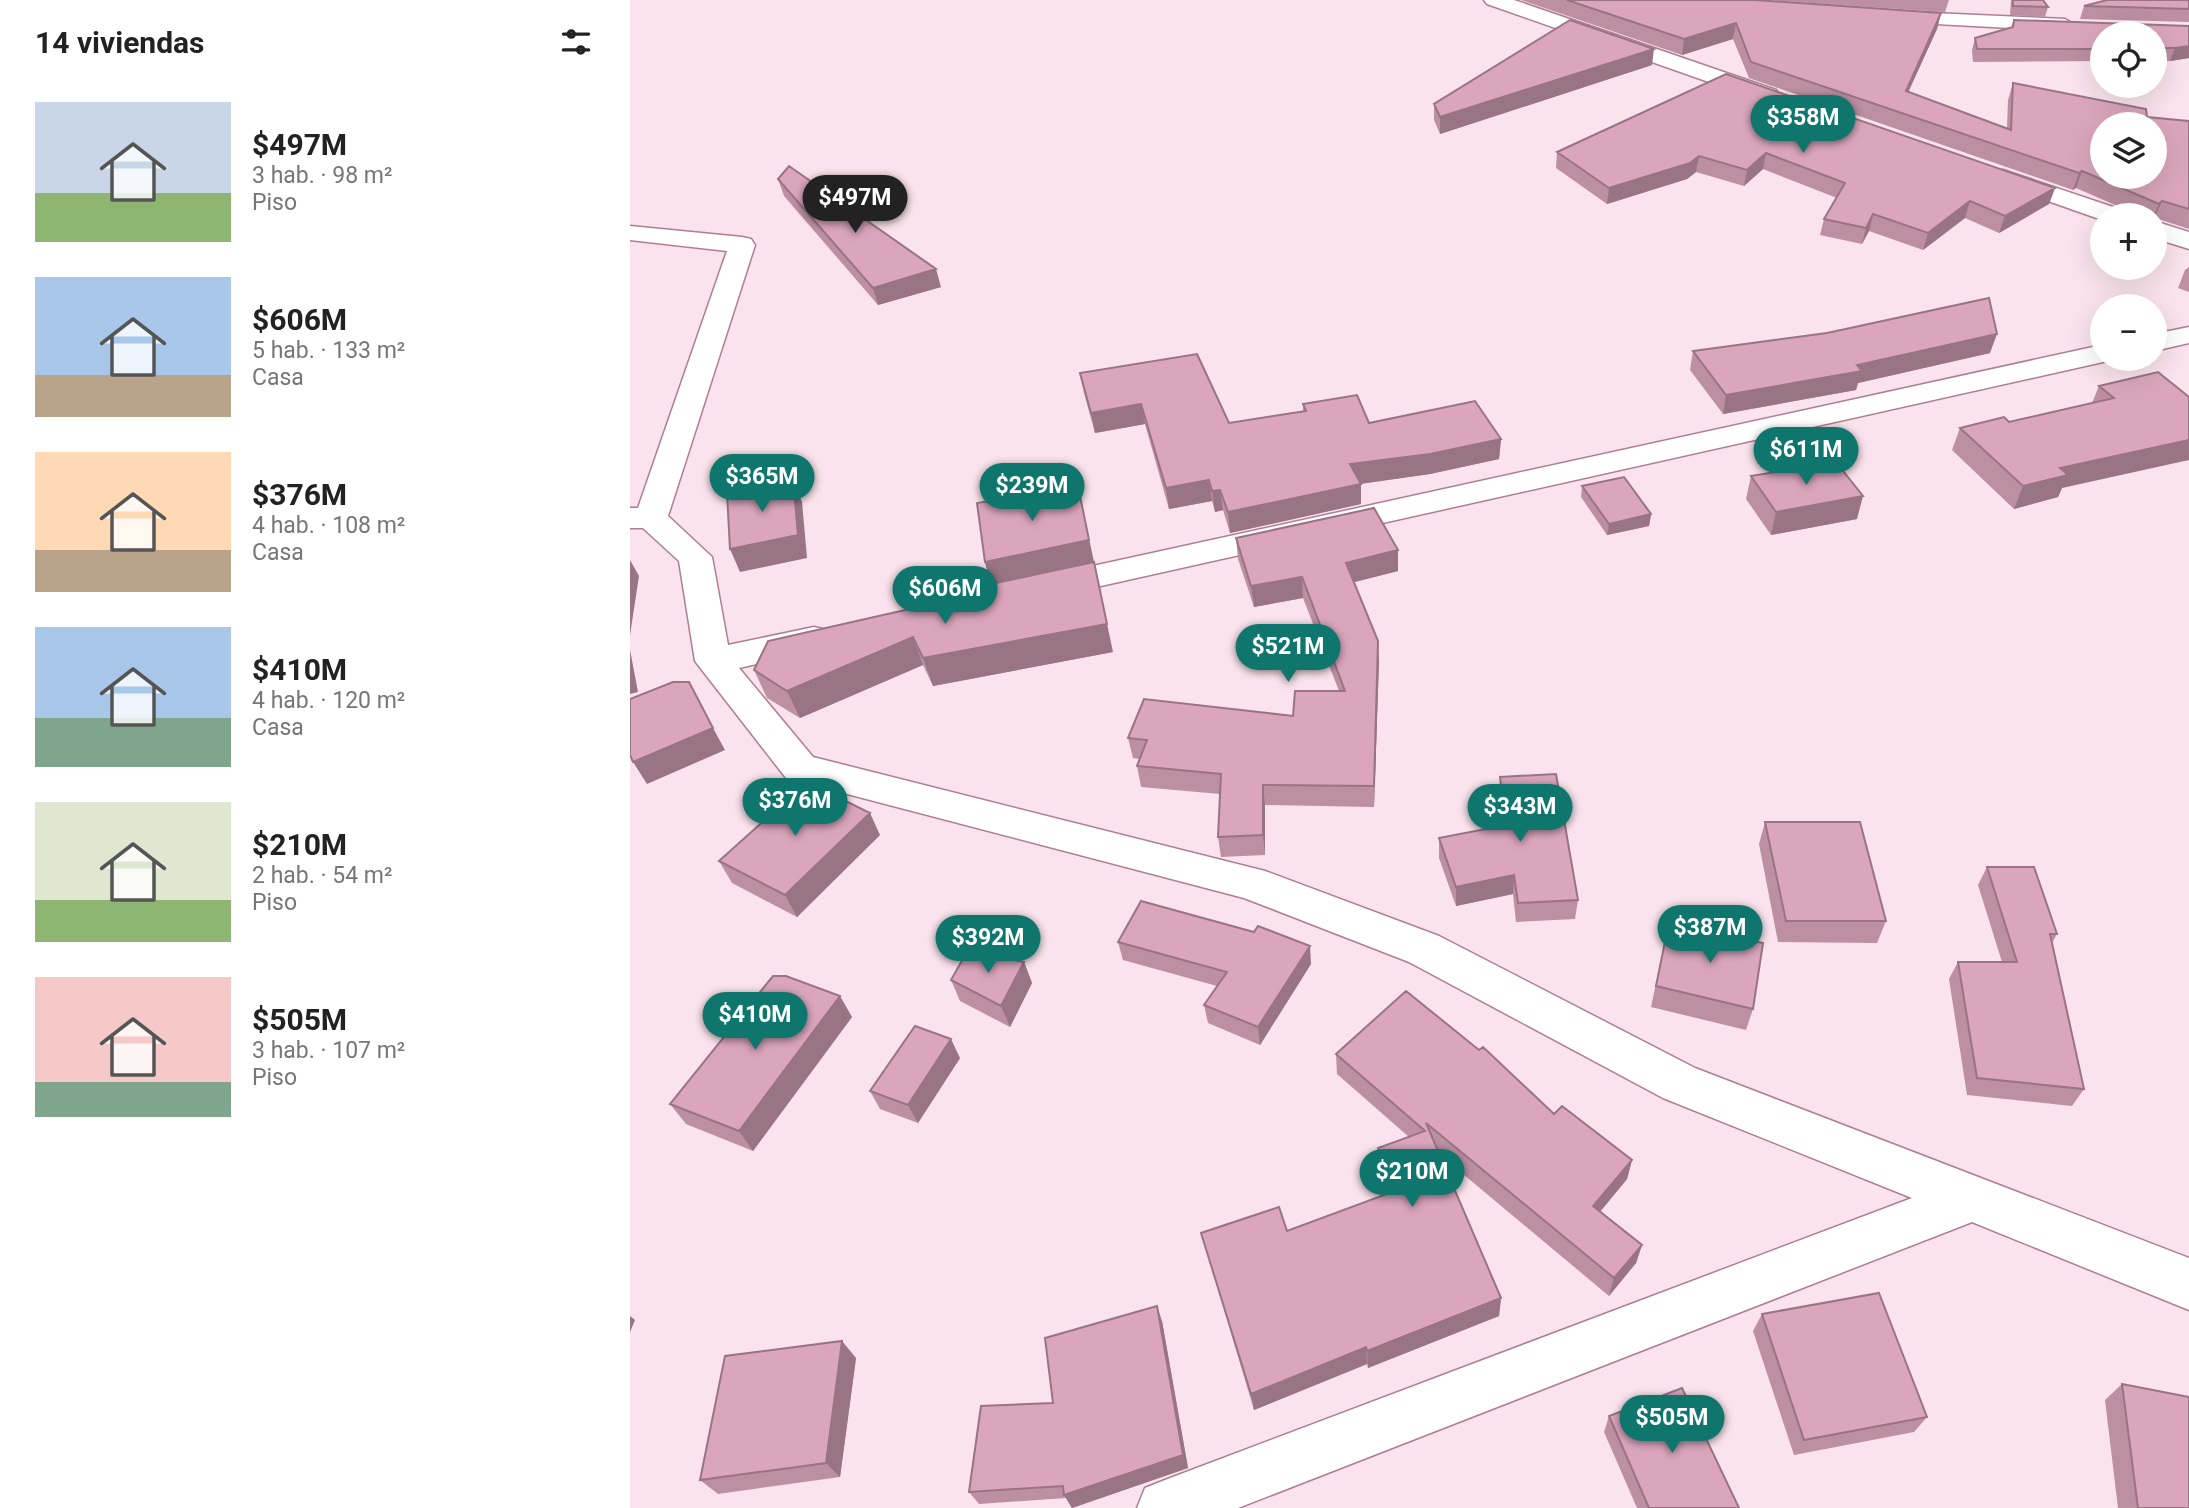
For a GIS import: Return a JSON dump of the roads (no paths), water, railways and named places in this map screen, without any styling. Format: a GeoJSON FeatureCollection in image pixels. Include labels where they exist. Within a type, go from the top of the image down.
{"type":"FeatureCollection","features":[{"type":"Feature","properties":{"kind":"street"},"geometry":{"type":"LineString","coordinates":[[1496,1],[1522,0]]}},
{"type":"Feature","properties":{"kind":"street"},"geometry":{"type":"LineString","coordinates":[[1496,1],[1786,102]]}},
{"type":"Feature","properties":{"kind":"street"},"geometry":{"type":"LineString","coordinates":[[1871,17],[2087,26]]}},
{"type":"Feature","properties":{"kind":"street"},"geometry":{"type":"LineString","coordinates":[[1983,170],[2090,207]]}},
{"type":"Feature","properties":{"kind":"street"},"geometry":{"type":"LineString","coordinates":[[631,233],[742,245],[640,518],[695,557],[713,661],[800,768],[1250,883],[1424,948],[1679,1083],[1969,1200],[2189,1284]]}},
{"type":"Feature","properties":{"kind":"street"},"geometry":{"type":"LineString","coordinates":[[2167,234],[2189,242]]}},
{"type":"Feature","properties":{"kind":"street"},"geometry":{"type":"LineString","coordinates":[[2167,339],[2189,335]]}},
{"type":"Feature","properties":{"kind":"street"},"geometry":{"type":"LineString","coordinates":[[1013,595],[2090,357]]}},
{"type":"Feature","properties":{"kind":"street"},"geometry":{"type":"LineString","coordinates":[[713,661],[849,631]]}},
{"type":"Feature","properties":{"kind":"street"},"geometry":{"type":"LineString","coordinates":[[1165,1508],[1969,1200]]}}]}
